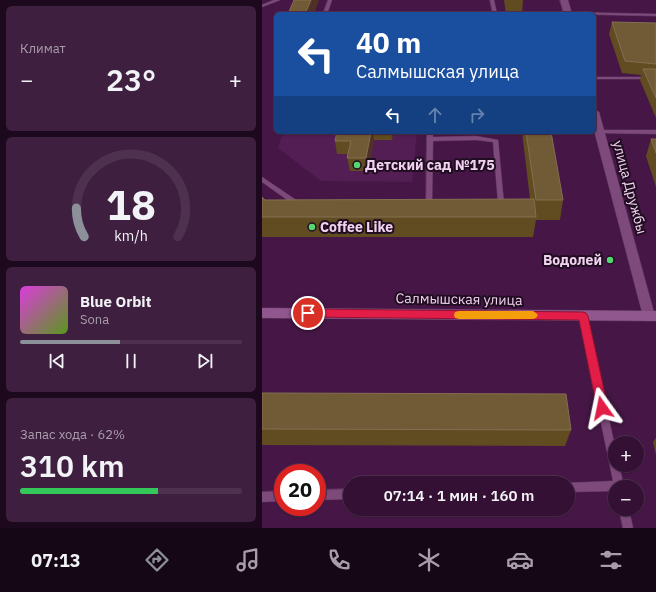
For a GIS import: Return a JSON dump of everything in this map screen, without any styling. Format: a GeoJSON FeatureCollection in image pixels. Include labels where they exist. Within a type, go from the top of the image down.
{"type":"FeatureCollection","features":[{"type":"Feature","properties":{"kind":"main road","name":"Салмышская улица"},"geometry":{"type":"LineString","coordinates":[[262,313],[652,316]]}},
{"type":"Feature","properties":{"kind":"street"},"geometry":{"type":"LineString","coordinates":[[564,0],[567,12]]}},
{"type":"Feature","properties":{"kind":"street","name":"улица Дружбы"},"geometry":{"type":"LineString","coordinates":[[596,119],[652,316]]}},
{"type":"Feature","properties":{"kind":"lane"},"geometry":{"type":"LineString","coordinates":[[262,6],[278,0]]}},
{"type":"Feature","properties":{"kind":"lane"},"geometry":{"type":"LineString","coordinates":[[326,12],[330,0]]}},
{"type":"Feature","properties":{"kind":"lane"},"geometry":{"type":"LineString","coordinates":[[492,0],[495,12]]}},
{"type":"Feature","properties":{"kind":"lane"},"geometry":{"type":"LineString","coordinates":[[596,14],[656,15]]}},
{"type":"Feature","properties":{"kind":"lane"},"geometry":{"type":"LineString","coordinates":[[596,78],[656,78]]}},
{"type":"Feature","properties":{"kind":"lane"},"geometry":{"type":"LineString","coordinates":[[600,132],[656,132]]}},
{"type":"Feature","properties":{"kind":"lane"},"geometry":{"type":"LineString","coordinates":[[429,203],[430,135],[496,141],[501,204],[494,204]]}},
{"type":"Feature","properties":{"kind":"lane"},"geometry":{"type":"LineString","coordinates":[[262,179],[295,202],[303,202]]}},
{"type":"Feature","properties":{"kind":"lane"},"geometry":{"type":"LineString","coordinates":[[421,203],[436,203]]}},
{"type":"Feature","properties":{"kind":"lane"},"geometry":{"type":"LineString","coordinates":[[583,316],[618,480]]}},
{"type":"Feature","properties":{"kind":"lane"},"geometry":{"type":"LineString","coordinates":[[575,487],[608,486]]}},
{"type":"Feature","properties":{"kind":"lane"},"geometry":{"type":"LineString","coordinates":[[326,495],[343,494]]}},
{"type":"Feature","properties":{"kind":"lane"},"geometry":{"type":"LineString","coordinates":[[262,497],[274,496]]}},
{"type":"Feature","properties":{"kind":"lane"},"geometry":{"type":"LineString","coordinates":[[625,516],[628,528]]}},
{"type":"Feature","properties":{"kind":"shaded area","name":"Детский сад №175"},"geometry":{"type":"Polygon","coordinates":[[[282,134],[417,134],[412,182],[321,181],[278,148],[282,134]]]}},
{"type":"Feature","properties":{"kind":"building"},"geometry":{"type":"Polygon","coordinates":[[[294,0],[311,0],[306,12],[289,12],[294,0]]]}},
{"type":"Feature","properties":{"kind":"building"},"geometry":{"type":"Polygon","coordinates":[[[612,22],[656,23],[656,64],[625,61],[612,22]]]}},
{"type":"Feature","properties":{"kind":"building"},"geometry":{"type":"Polygon","coordinates":[[[643,69],[656,69],[656,98],[643,69]]]}},
{"type":"Feature","properties":{"kind":"building"},"geometry":{"type":"Polygon","coordinates":[[[337,134],[371,134],[366,158],[347,158],[351,141],[335,141],[337,134]]]}},
{"type":"Feature","properties":{"kind":"building"},"geometry":{"type":"Polygon","coordinates":[[[526,134],[551,134],[563,200],[536,200],[526,134]]]}},
{"type":"Feature","properties":{"kind":"building"},"geometry":{"type":"Polygon","coordinates":[[[651,139],[656,139],[656,153],[651,139]]]}},
{"type":"Feature","properties":{"kind":"building"},"geometry":{"type":"Polygon","coordinates":[[[262,197],[265,200],[534,199],[536,217],[262,217],[262,197]]]}},
{"type":"Feature","properties":{"kind":"building"},"geometry":{"type":"Polygon","coordinates":[[[262,393],[566,394],[571,430],[262,429],[262,393]]]}},
{"type":"Feature","properties":{"kind":"slow traffic"},"geometry":{"type":"LineString","coordinates":[[459,315],[533,315]]}},
{"type":"Feature","properties":{"kind":"place","name":"Детский сад №175"},"geometry":{"type":"Point","coordinates":[357,165]}},
{"type":"Feature","properties":{"kind":"place","name":"Coffee Like"},"geometry":{"type":"Point","coordinates":[312,227]}},
{"type":"Feature","properties":{"kind":"place","name":"Водолей"},"geometry":{"type":"Point","coordinates":[610,260]}},
{"type":"Feature","properties":{"kind":"route"},"geometry":{"type":"LineString","coordinates":[[308,313],[583,316],[602,408]]}}]}
